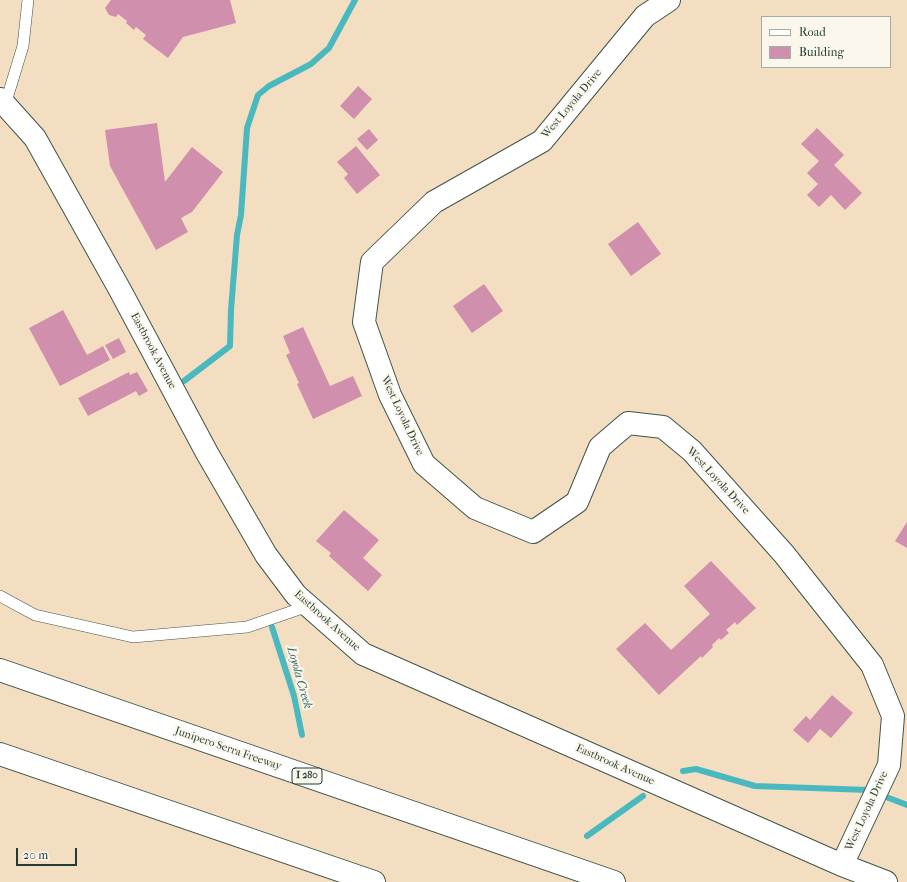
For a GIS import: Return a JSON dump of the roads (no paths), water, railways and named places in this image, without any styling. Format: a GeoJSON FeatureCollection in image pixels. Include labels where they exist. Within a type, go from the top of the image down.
{"type":"FeatureCollection","features":[{"type":"Feature","properties":{"kind":"main road","name":"West Loyola Drive"},"geometry":{"type":"LineString","coordinates":[[669,0],[645,16],[542,141],[434,202],[372,262],[364,322],[390,396],[424,464],[475,508],[533,532],[577,502],[600,447],[628,423],[663,427],[692,451],[784,554],[872,665],[900,714],[889,765],[842,865]]}},
{"type":"Feature","properties":{"kind":"main road","name":"Eastbrook Avenue"},"geometry":{"type":"LineString","coordinates":[[3,102],[35,138],[120,290],[207,453],[266,555],[296,595],[308,606],[363,654],[842,865],[886,882]]}},
{"type":"Feature","properties":{"kind":"main road","name":"Junipero Serra Freeway"},"geometry":{"type":"LineString","coordinates":[[0,670],[614,882]]}},
{"type":"Feature","properties":{"kind":"main road"},"geometry":{"type":"LineString","coordinates":[[0,754],[374,882]]}},
{"type":"Feature","properties":{"kind":"lane"},"geometry":{"type":"LineString","coordinates":[[3,102],[23,46],[28,0]]}},
{"type":"Feature","properties":{"kind":"lane"},"geometry":{"type":"LineString","coordinates":[[0,596],[35,615],[133,637],[248,627],[308,606]]}},
{"type":"Feature","properties":{"kind":"waterway"},"geometry":{"type":"LineString","coordinates":[[184,381],[230,346],[231,310],[237,235],[241,215],[247,128],[258,95],[269,86],[311,64],[329,48],[355,0]]}},
{"type":"Feature","properties":{"kind":"waterway","name":"Loyola Creek"},"geometry":{"type":"LineString","coordinates":[[272,627],[294,696],[302,735]]}},
{"type":"Feature","properties":{"kind":"waterway"},"geometry":{"type":"LineString","coordinates":[[683,771],[696,769],[755,786],[868,790],[907,805]]}},
{"type":"Feature","properties":{"kind":"waterway"},"geometry":{"type":"LineString","coordinates":[[587,836],[643,796]]}}]}
